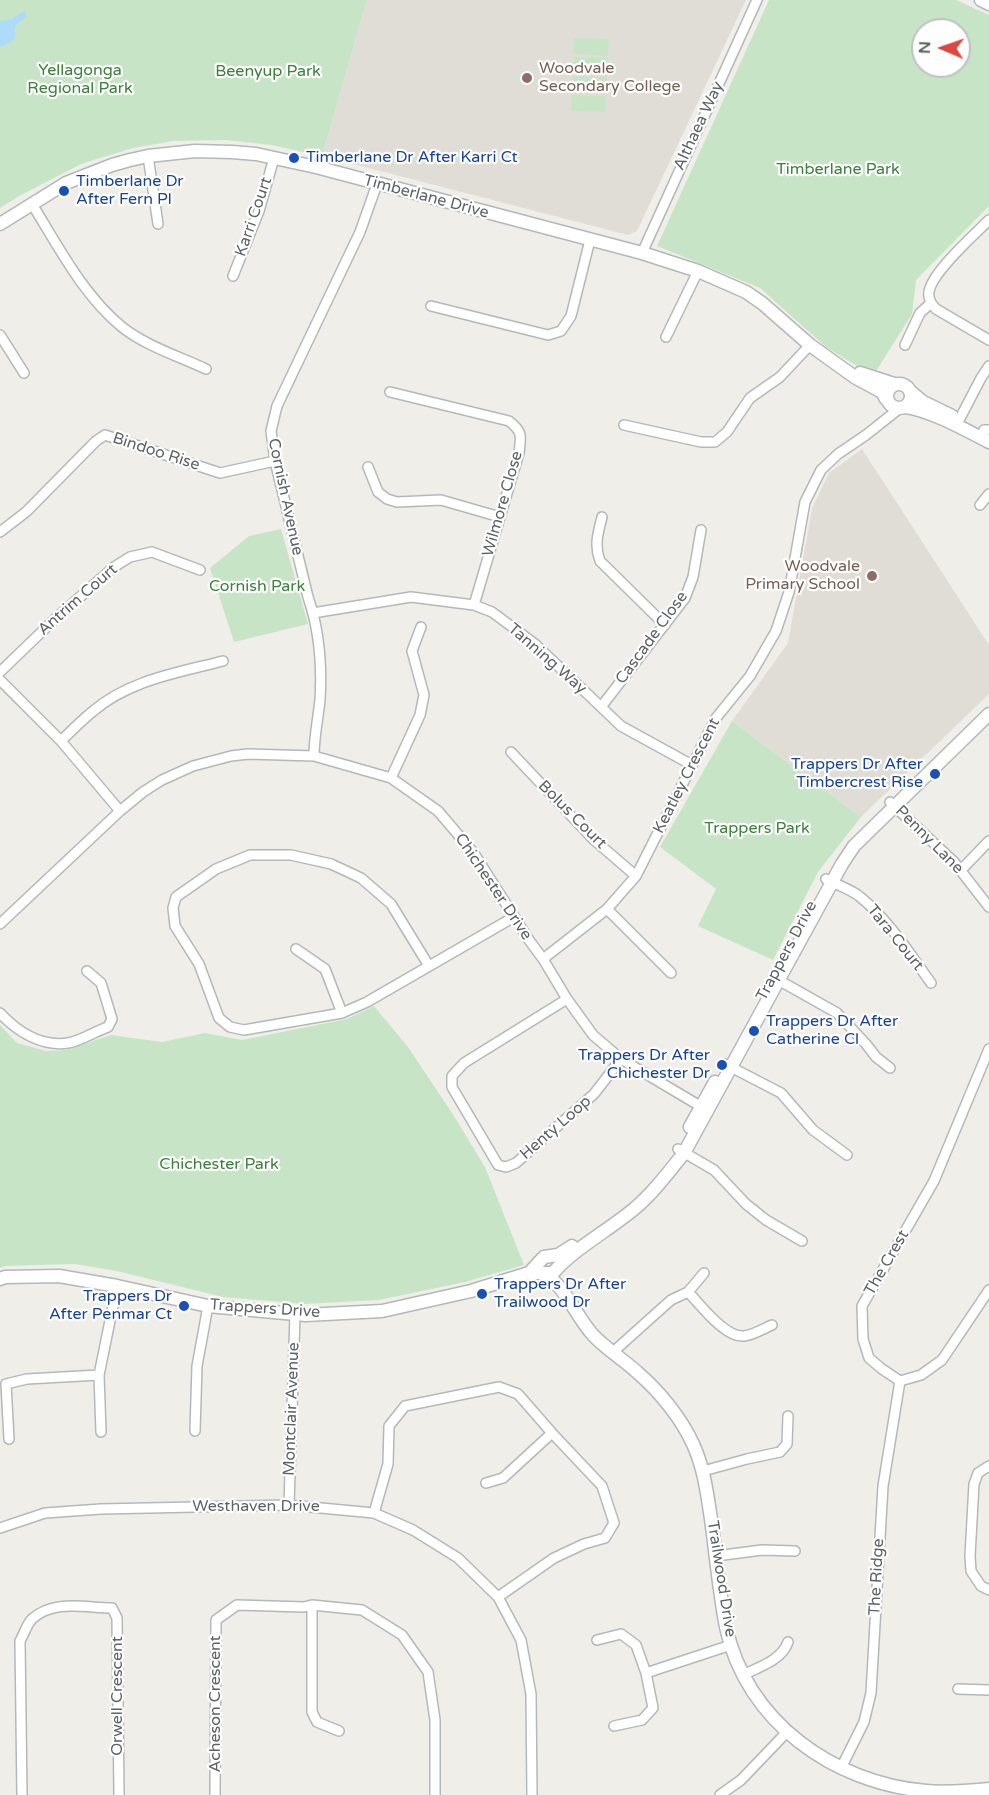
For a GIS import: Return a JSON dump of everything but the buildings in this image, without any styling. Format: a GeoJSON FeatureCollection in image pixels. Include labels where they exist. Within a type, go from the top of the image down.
{"type":"FeatureCollection","features":[{"type":"Feature","properties":{"kind":"street","name":"Althaea Way"},"geometry":{"type":"LineString","coordinates":[[642,253],[757,0]]}},
{"type":"Feature","properties":{"kind":"street"},"geometry":{"type":"LineString","coordinates":[[981,0],[989,4]]}},
{"type":"Feature","properties":{"kind":"street","name":"Timberlane Drive"},"geometry":{"type":"LineString","coordinates":[[0,224],[66,183],[112,165],[148,156],[180,152],[212,151],[256,154],[316,167],[642,253],[698,271],[746,292],[810,345],[895,404],[987,431]]}},
{"type":"Feature","properties":{"kind":"street"},"geometry":{"type":"LineString","coordinates":[[148,156],[158,224]]}},
{"type":"Feature","properties":{"kind":"street","name":"Karri Court"},"geometry":{"type":"LineString","coordinates":[[233,276],[259,211],[274,158]]}},
{"type":"Feature","properties":{"kind":"street","name":"Cornish Avenue"},"geometry":{"type":"LineString","coordinates":[[314,756],[320,698],[319,652],[313,613],[275,461],[271,431],[277,406],[360,232],[377,184]]}},
{"type":"Feature","properties":{"kind":"street"},"geometry":{"type":"LineString","coordinates":[[32,204],[80,280],[123,328],[140,339],[206,369]]}},
{"type":"Feature","properties":{"kind":"street"},"geometry":{"type":"LineString","coordinates":[[989,221],[958,250],[929,290],[931,303],[940,312],[989,340]]}},
{"type":"Feature","properties":{"kind":"street"},"geometry":{"type":"LineString","coordinates":[[431,306],[548,335],[561,331],[571,316],[590,240]]}},
{"type":"Feature","properties":{"kind":"street"},"geometry":{"type":"LineString","coordinates":[[666,338],[698,271]]}},
{"type":"Feature","properties":{"kind":"street"},"geometry":{"type":"LineString","coordinates":[[905,345],[920,313],[931,303]]}},
{"type":"Feature","properties":{"kind":"street"},"geometry":{"type":"LineString","coordinates":[[0,335],[24,373]]}},
{"type":"Feature","properties":{"kind":"street"},"geometry":{"type":"LineString","coordinates":[[624,425],[701,442],[715,442],[727,432],[750,398],[780,377],[810,345]]}},
{"type":"Feature","properties":{"kind":"street","name":"Timberlane Drive"},"geometry":{"type":"LineString","coordinates":[[835,362],[894,384]]}},
{"type":"Feature","properties":{"kind":"street"},"geometry":{"type":"LineString","coordinates":[[957,423],[989,366]]}},
{"type":"Feature","properties":{"kind":"street"},"geometry":{"type":"LineString","coordinates":[[894,384],[902,384],[910,391],[910,402],[895,404],[887,392],[894,384]]}},
{"type":"Feature","properties":{"kind":"street","name":"Timberlane Drive"},"geometry":{"type":"LineString","coordinates":[[910,391],[923,402],[989,442]]}},
{"type":"Feature","properties":{"kind":"street","name":"Wilmore Close"},"geometry":{"type":"LineString","coordinates":[[390,392],[509,421],[518,428],[521,434],[519,453],[474,605]]}},
{"type":"Feature","properties":{"kind":"street","name":"Keatley Crescent"},"geometry":{"type":"LineString","coordinates":[[543,959],[607,909],[636,876],[716,718],[750,676],[776,631],[789,592],[805,502],[816,478],[828,462],[882,422],[895,404]]}},
{"type":"Feature","properties":{"kind":"street","name":"Bindoo Rise"},"geometry":{"type":"LineString","coordinates":[[0,532],[26,512],[96,441],[105,435],[220,473],[275,461]]}},
{"type":"Feature","properties":{"kind":"street"},"geometry":{"type":"LineString","coordinates":[[368,467],[378,492],[387,499],[397,502],[441,500],[500,517]]}},
{"type":"Feature","properties":{"kind":"street"},"geometry":{"type":"LineString","coordinates":[[980,506],[989,494]]}},
{"type":"Feature","properties":{"kind":"street"},"geometry":{"type":"LineString","coordinates":[[602,517],[596,551],[600,561],[665,625]]}},
{"type":"Feature","properties":{"kind":"street","name":"Cascade Close"},"geometry":{"type":"LineString","coordinates":[[601,707],[685,598],[693,577],[702,530]]}},
{"type":"Feature","properties":{"kind":"street","name":"Antrim Court"},"geometry":{"type":"LineString","coordinates":[[0,672],[55,619],[114,567],[130,557],[152,552],[201,570]]}},
{"type":"Feature","properties":{"kind":"street","name":"Tanning Way"},"geometry":{"type":"LineString","coordinates":[[313,613],[411,597],[474,605],[492,612],[535,644],[621,726],[692,765]]}},
{"type":"Feature","properties":{"kind":"street"},"geometry":{"type":"LineString","coordinates":[[391,778],[420,715],[424,695],[412,651],[421,627]]}},
{"type":"Feature","properties":{"kind":"street"},"geometry":{"type":"LineString","coordinates":[[61,741],[93,711],[116,695],[148,680],[223,661]]}},
{"type":"Feature","properties":{"kind":"street"},"geometry":{"type":"LineString","coordinates":[[0,680],[61,741],[120,811]]}},
{"type":"Feature","properties":{"kind":"street","name":"Trappers Drive"},"geometry":{"type":"LineString","coordinates":[[892,804],[989,704]]}},
{"type":"Feature","properties":{"kind":"street","name":"Trappers Drive"},"geometry":{"type":"LineString","coordinates":[[0,1279],[59,1276],[208,1306],[306,1315],[382,1311],[471,1291],[550,1269],[558,1255],[597,1231],[630,1204],[681,1151],[849,844],[989,714]]}},
{"type":"Feature","properties":{"kind":"street","name":"Bolus Court"},"geometry":{"type":"LineString","coordinates":[[511,752],[593,839],[636,876]]}},
{"type":"Feature","properties":{"kind":"street","name":"Chichester Drive"},"geometry":{"type":"LineString","coordinates":[[0,924],[120,811],[162,780],[192,766],[215,759],[248,754],[314,756],[391,778],[438,811],[473,852],[567,999],[593,1035],[621,1059],[705,1108]]}},
{"type":"Feature","properties":{"kind":"street","name":"Penny Lane"},"geometry":{"type":"LineString","coordinates":[[892,804],[954,862],[989,907]]}},
{"type":"Feature","properties":{"kind":"street"},"geometry":{"type":"LineString","coordinates":[[961,870],[989,840]]}},
{"type":"Feature","properties":{"kind":"street"},"geometry":{"type":"LineString","coordinates":[[429,966],[391,904],[361,878],[331,864],[291,855],[250,855],[216,869],[176,897],[173,908],[175,926],[200,964],[219,1018],[230,1027],[244,1030],[342,1013],[367,1002],[514,917]]}},
{"type":"Feature","properties":{"kind":"street","name":"Tara Court"},"geometry":{"type":"LineString","coordinates":[[828,881],[858,894],[880,916],[931,983]]}},
{"type":"Feature","properties":{"kind":"street"},"geometry":{"type":"LineString","coordinates":[[607,909],[670,973]]}},
{"type":"Feature","properties":{"kind":"street"},"geometry":{"type":"LineString","coordinates":[[296,949],[325,969],[342,1013]]}},
{"type":"Feature","properties":{"kind":"street"},"geometry":{"type":"LineString","coordinates":[[0,1013],[22,1033],[48,1042],[68,1043],[108,1027],[112,1019],[101,983],[87,971]]}},
{"type":"Feature","properties":{"kind":"street"},"geometry":{"type":"LineString","coordinates":[[776,978],[837,1012],[876,1057],[890,1068]]}},
{"type":"Feature","properties":{"kind":"street","name":"Henty Loop"},"geometry":{"type":"LineString","coordinates":[[567,999],[464,1063],[452,1076],[452,1087],[498,1165],[506,1167],[516,1163],[594,1094],[621,1059]]}},
{"type":"Feature","properties":{"kind":"street","name":"The Crest"},"geometry":{"type":"LineString","coordinates":[[900,1381],[869,1358],[863,1339],[862,1306],[934,1181],[989,1049]]}},
{"type":"Feature","properties":{"kind":"street"},"geometry":{"type":"LineString","coordinates":[[728,1066],[781,1093],[813,1130],[847,1155]]}},
{"type":"Feature","properties":{"kind":"street"},"geometry":{"type":"LineString","coordinates":[[681,1151],[714,1170],[746,1204],[766,1221],[802,1241]]}},
{"type":"Feature","properties":{"kind":"street","name":"Trailwood Drive"},"geometry":{"type":"LineString","coordinates":[[550,1269],[593,1335],[641,1375],[666,1402],[693,1444],[703,1471],[731,1645],[743,1674],[760,1702],[787,1732],[813,1752],[841,1768],[874,1781],[908,1789],[943,1792],[989,1789]]}},
{"type":"Feature","properties":{"kind":"street"},"geometry":{"type":"LineString","coordinates":[[613,1352],[671,1300],[688,1292],[704,1273]]}},
{"type":"Feature","properties":{"kind":"street"},"geometry":{"type":"LineString","coordinates":[[101,1432],[99,1375],[117,1286]]}},
{"type":"Feature","properties":{"kind":"street"},"geometry":{"type":"LineString","coordinates":[[900,1381],[921,1375],[942,1360],[989,1290]]}},
{"type":"Feature","properties":{"kind":"street"},"geometry":{"type":"LineString","coordinates":[[688,1292],[724,1330],[737,1336],[746,1336],[772,1325]]}},
{"type":"Feature","properties":{"kind":"street"},"geometry":{"type":"LineString","coordinates":[[195,1431],[197,1366],[208,1306]]}},
{"type":"Feature","properties":{"kind":"street","name":"Montclair Avenue"},"geometry":{"type":"LineString","coordinates":[[289,1505],[294,1314]]}},
{"type":"Feature","properties":{"kind":"street"},"geometry":{"type":"LineString","coordinates":[[9,1439],[6,1384],[27,1379],[99,1375]]}},
{"type":"Feature","properties":{"kind":"street","name":"The Ridge"},"geometry":{"type":"LineString","coordinates":[[841,1768],[864,1722],[871,1693],[883,1486],[900,1381]]}},
{"type":"Feature","properties":{"kind":"street"},"geometry":{"type":"LineString","coordinates":[[374,1513],[388,1464],[389,1426],[405,1406],[499,1387],[518,1394],[603,1486],[614,1523],[605,1538],[584,1544],[554,1558],[498,1597]]}},
{"type":"Feature","properties":{"kind":"street"},"geometry":{"type":"LineString","coordinates":[[703,1471],[780,1452],[787,1444],[788,1416]]}},
{"type":"Feature","properties":{"kind":"street"},"geometry":{"type":"LineString","coordinates":[[486,1483],[503,1478],[552,1433]]}},
{"type":"Feature","properties":{"kind":"street"},"geometry":{"type":"LineString","coordinates":[[989,1466],[978,1473],[974,1484],[970,1556],[971,1571],[981,1586],[989,1590]]}},
{"type":"Feature","properties":{"kind":"street","name":"Westhaven Drive"},"geometry":{"type":"LineString","coordinates":[[0,1528],[45,1512],[289,1505],[374,1513],[413,1530],[458,1558],[498,1597],[521,1640],[531,1694],[532,1795]]}},
{"type":"Feature","properties":{"kind":"street"},"geometry":{"type":"LineString","coordinates":[[716,1556],[762,1550],[795,1551]]}},
{"type":"Feature","properties":{"kind":"street","name":"Orwell Crescent"},"geometry":{"type":"LineString","coordinates":[[22,1795],[20,1641],[31,1620],[49,1610],[73,1605],[112,1608],[117,1618],[119,1795]]}},
{"type":"Feature","properties":{"kind":"street","name":"Acheson Crescent"},"geometry":{"type":"LineString","coordinates":[[215,1795],[216,1620],[237,1605],[304,1607],[312,1605],[362,1610],[402,1635],[428,1672],[435,1720],[435,1795]]}},
{"type":"Feature","properties":{"kind":"street"},"geometry":{"type":"LineString","coordinates":[[312,1605],[312,1712],[317,1722],[339,1731]]}},
{"type":"Feature","properties":{"kind":"street"},"geometry":{"type":"LineString","coordinates":[[597,1640],[621,1634],[636,1645],[646,1672],[653,1708],[642,1720],[614,1726]]}},
{"type":"Feature","properties":{"kind":"street"},"geometry":{"type":"LineString","coordinates":[[743,1674],[774,1659],[785,1650],[788,1642]]}},
{"type":"Feature","properties":{"kind":"street"},"geometry":{"type":"LineString","coordinates":[[646,1672],[731,1645]]}},
{"type":"Feature","properties":{"kind":"street"},"geometry":{"type":"LineString","coordinates":[[958,1689],[989,1690]]}},
{"type":"Feature","properties":{"kind":"street"},"geometry":{"type":"LineString","coordinates":[[720,1795],[741,1780],[787,1732]]}},
{"type":"Feature","properties":{"kind":"shaded area","name":"Woodvale Secondary College"},"geometry":{"type":"Polygon","coordinates":[[[367,0],[746,0],[637,231],[628,235],[322,156],[367,0]]]}},
{"type":"Feature","properties":{"kind":"shaded area","name":"Woodvale Primary School"},"geometry":{"type":"Polygon","coordinates":[[[862,449],[989,645],[989,694],[861,817],[732,721],[788,643],[812,509],[829,473],[862,449]]]}},
{"type":"Feature","properties":{"kind":"green space","name":"Yellagonga Regional Park"},"geometry":{"type":"Polygon","coordinates":[[[0,0],[367,0],[322,156],[271,145],[226,140],[173,141],[133,148],[81,164],[0,208],[0,0]]]}},
{"type":"Feature","properties":{"kind":"green space","name":"Timberlane Park"},"geometry":{"type":"Polygon","coordinates":[[[769,0],[956,0],[989,15],[989,206],[916,280],[912,314],[873,376],[826,347],[760,288],[657,246],[769,0]]]}},
{"type":"Feature","properties":{"kind":"green space"},"geometry":{"type":"Polygon","coordinates":[[[574,38],[609,39],[608,56],[574,54],[574,38]]]}},
{"type":"Feature","properties":{"kind":"green space"},"geometry":{"type":"Polygon","coordinates":[[[574,57],[608,58],[608,75],[573,73],[574,57]]]}},
{"type":"Feature","properties":{"kind":"green space"},"geometry":{"type":"Polygon","coordinates":[[[573,76],[607,77],[606,93],[572,92],[573,76]]]}},
{"type":"Feature","properties":{"kind":"green space"},"geometry":{"type":"Polygon","coordinates":[[[572,95],[606,96],[606,112],[571,111],[572,95]]]}},
{"type":"Feature","properties":{"kind":"green space","name":"Cornish Park"},"geometry":{"type":"Polygon","coordinates":[[[281,529],[308,624],[234,642],[210,568],[249,536],[281,529]]]}},
{"type":"Feature","properties":{"kind":"green space","name":"Trappers Park"},"geometry":{"type":"Polygon","coordinates":[[[732,721],[861,817],[818,872],[773,960],[698,926],[716,889],[660,847],[732,721]]]}},
{"type":"Feature","properties":{"kind":"green space","name":"Chichester Park"},"geometry":{"type":"Polygon","coordinates":[[[374,1006],[408,1047],[485,1167],[524,1265],[465,1282],[379,1300],[304,1304],[223,1297],[117,1271],[75,1264],[0,1268],[0,1025],[17,1043],[46,1051],[66,1050],[111,1035],[162,1042],[205,1033],[242,1040],[347,1019],[374,1006]]]}},
{"type":"Feature","properties":{"kind":"water"},"geometry":{"type":"Polygon","coordinates":[[[25,10],[26,17],[15,26],[15,38],[0,47],[0,21],[11,19],[25,10]]]}},
{"type":"Feature","properties":{"kind":"place","name":"Woodvale Secondary College"},"geometry":{"type":"Point","coordinates":[527,78]}},
{"type":"Feature","properties":{"kind":"place","name":"Timberlane Dr After Karri Ct"},"geometry":{"type":"Point","coordinates":[294,158]}},
{"type":"Feature","properties":{"kind":"place","name":"Timberlane Dr After Fern Pl"},"geometry":{"type":"Point","coordinates":[64,191]}},
{"type":"Feature","properties":{"kind":"place","name":"Woodvale Primary School"},"geometry":{"type":"Point","coordinates":[872,576]}},
{"type":"Feature","properties":{"kind":"place","name":"Trappers Dr After Timbercrest Rise"},"geometry":{"type":"Point","coordinates":[935,774]}},
{"type":"Feature","properties":{"kind":"place","name":"Trappers Dr After Catherine Cl"},"geometry":{"type":"Point","coordinates":[754,1031]}},
{"type":"Feature","properties":{"kind":"place","name":"Trappers Dr After Chichester Dr"},"geometry":{"type":"Point","coordinates":[722,1065]}},
{"type":"Feature","properties":{"kind":"place","name":"Trappers Dr After Trailwood Dr"},"geometry":{"type":"Point","coordinates":[482,1294]}},
{"type":"Feature","properties":{"kind":"place","name":"Trappers Dr After Penmar Ct"},"geometry":{"type":"Point","coordinates":[184,1306]}},
{"type":"Feature","properties":{"kind":"park label","name":"Beenyup Park"},"geometry":{"type":"Point","coordinates":[268,72]}}]}
